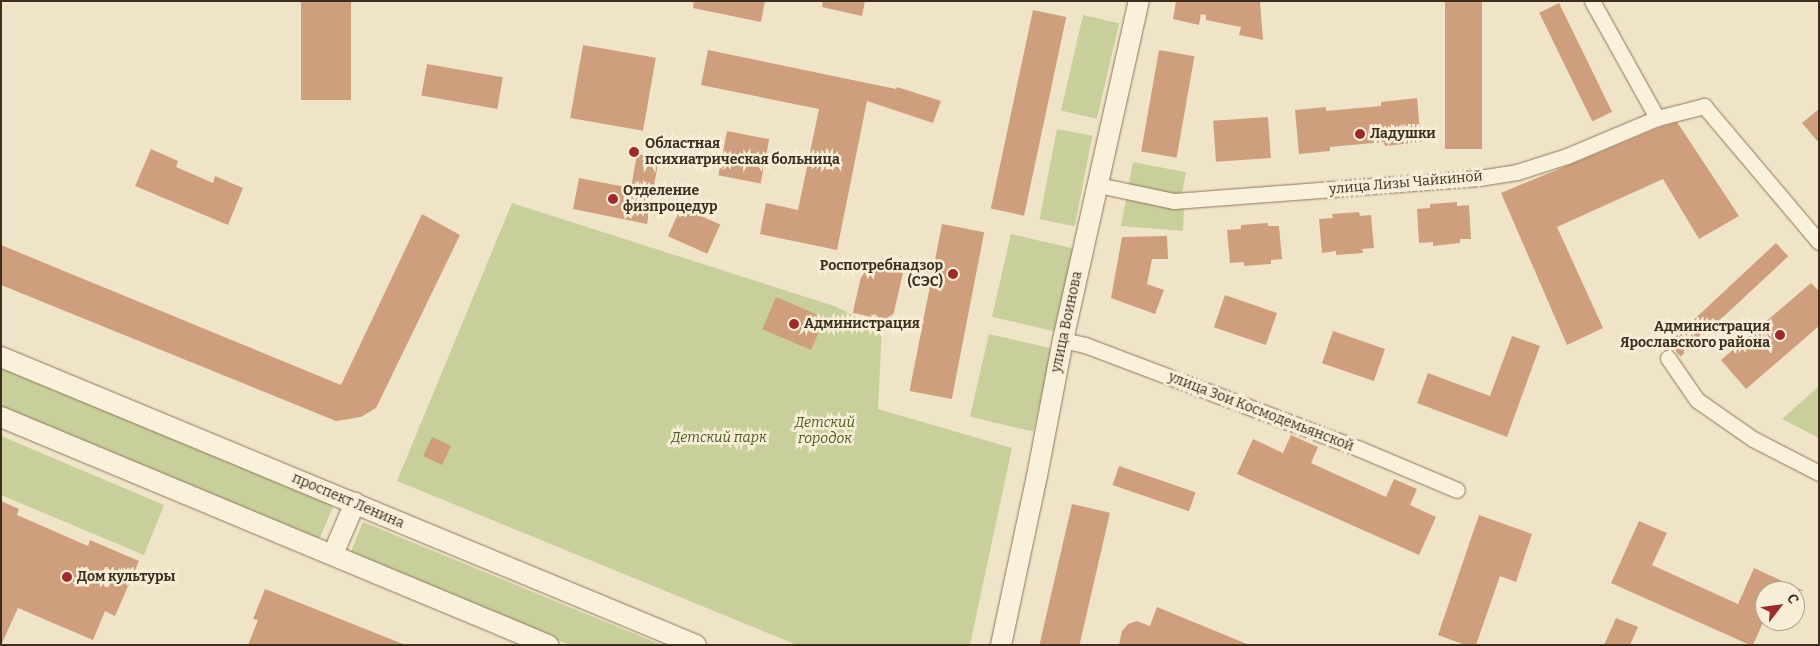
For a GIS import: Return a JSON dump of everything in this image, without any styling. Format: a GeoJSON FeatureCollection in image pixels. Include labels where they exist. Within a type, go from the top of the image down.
{"type":"FeatureCollection","features":[{"type":"Feature","properties":{"kind":"main road","name":"улица Воинова"},"geometry":{"type":"LineString","coordinates":[[1001,645],[1037,476],[1062,340],[1139,1]]}},
{"type":"Feature","properties":{"kind":"main road","name":"проспект Ленина"},"geometry":{"type":"LineString","coordinates":[[1,356],[696,645]]}},
{"type":"Feature","properties":{"kind":"main road"},"geometry":{"type":"LineString","coordinates":[[1,417],[548,645]]}},
{"type":"Feature","properties":{"kind":"main road"},"geometry":{"type":"LineString","coordinates":[[333,554],[355,503]]}},
{"type":"Feature","properties":{"kind":"street"},"geometry":{"type":"LineString","coordinates":[[1592,1],[1657,118]]}},
{"type":"Feature","properties":{"kind":"street","name":"улица Лизы Чайкиной"},"geometry":{"type":"LineString","coordinates":[[1098,185],[1174,201],[1479,178],[1517,172],[1567,156],[1657,118],[1704,106],[1819,242]]}},
{"type":"Feature","properties":{"kind":"street","name":"улица Зои Космодемьянской"},"geometry":{"type":"LineString","coordinates":[[1062,340],[1085,345],[1360,449],[1457,490]]}},
{"type":"Feature","properties":{"kind":"street"},"geometry":{"type":"LineString","coordinates":[[1668,358],[1697,400],[1753,439],[1819,473]]}},
{"type":"Feature","properties":{"kind":"green space"},"geometry":{"type":"Polygon","coordinates":[[[1083,15],[1119,23],[1097,119],[1061,110],[1083,15]]]}},
{"type":"Feature","properties":{"kind":"green space"},"geometry":{"type":"Polygon","coordinates":[[[1057,129],[1092,136],[1075,226],[1039,219],[1057,129]]]}},
{"type":"Feature","properties":{"kind":"green space"},"geometry":{"type":"Polygon","coordinates":[[[1133,162],[1186,172],[1181,197],[1128,187],[1133,162]]]}},
{"type":"Feature","properties":{"kind":"green space"},"geometry":{"type":"Polygon","coordinates":[[[1126,199],[1184,208],[1183,231],[1121,226],[1126,199]]]}},
{"type":"Feature","properties":{"kind":"green space","name":"Детский парк"},"geometry":{"type":"Polygon","coordinates":[[[512,203],[834,306],[882,329],[878,409],[1012,448],[970,645],[797,645],[397,481],[512,203]]]}},
{"type":"Feature","properties":{"kind":"green space"},"geometry":{"type":"Polygon","coordinates":[[[1011,234],[1073,248],[1054,331],[992,317],[1011,234]]]}},
{"type":"Feature","properties":{"kind":"green space"},"geometry":{"type":"Polygon","coordinates":[[[989,334],[1052,349],[1033,431],[970,417],[989,334]]]}},
{"type":"Feature","properties":{"kind":"green space"},"geometry":{"type":"Polygon","coordinates":[[[1,365],[333,506],[317,545],[1,411],[1,365]]]}},
{"type":"Feature","properties":{"kind":"green space"},"geometry":{"type":"Polygon","coordinates":[[[1819,386],[1819,438],[1782,419],[1819,386]]]}},
{"type":"Feature","properties":{"kind":"green space"},"geometry":{"type":"Polygon","coordinates":[[[1,436],[164,505],[144,555],[1,495],[1,436]]]}},
{"type":"Feature","properties":{"kind":"green space"},"geometry":{"type":"Polygon","coordinates":[[[363,522],[662,645],[570,645],[350,554],[363,522]]]}},
{"type":"Feature","properties":{"kind":"building"},"geometry":{"type":"Polygon","coordinates":[[[301,1],[351,1],[351,100],[301,100],[301,1]]]}},
{"type":"Feature","properties":{"kind":"building"},"geometry":{"type":"Polygon","coordinates":[[[694,1],[765,1],[761,22],[693,8],[694,1]]]}},
{"type":"Feature","properties":{"kind":"building"},"geometry":{"type":"Polygon","coordinates":[[[823,1],[865,1],[862,16],[822,7],[823,1]]]}},
{"type":"Feature","properties":{"kind":"building"},"geometry":{"type":"Polygon","coordinates":[[[1176,1],[1260,1],[1263,40],[1239,35],[1241,27],[1206,20],[1206,15],[1201,14],[1199,25],[1173,19],[1176,1]]]}},
{"type":"Feature","properties":{"kind":"building"},"geometry":{"type":"Polygon","coordinates":[[[1445,1],[1482,1],[1482,149],[1445,149],[1445,1]]]}},
{"type":"Feature","properties":{"kind":"building"},"geometry":{"type":"Polygon","coordinates":[[[1559,3],[1612,112],[1592,121],[1539,13],[1559,3]]]}},
{"type":"Feature","properties":{"kind":"building"},"geometry":{"type":"Polygon","coordinates":[[[1033,10],[1066,17],[1024,216],[991,209],[1033,10]]]}},
{"type":"Feature","properties":{"kind":"building"},"geometry":{"type":"Polygon","coordinates":[[[583,45],[656,58],[643,131],[570,118],[583,45]]]}},
{"type":"Feature","properties":{"kind":"building"},"geometry":{"type":"Polygon","coordinates":[[[708,50],[896,89],[897,87],[941,101],[933,123],[867,101],[837,250],[760,234],[766,203],[798,210],[819,109],[701,85],[708,50]]]}},
{"type":"Feature","properties":{"kind":"building"},"geometry":{"type":"Polygon","coordinates":[[[1159,50],[1194,56],[1177,158],[1141,151],[1159,50]]]}},
{"type":"Feature","properties":{"kind":"building"},"geometry":{"type":"Polygon","coordinates":[[[427,64],[503,77],[497,109],[421,96],[427,64]]]}},
{"type":"Feature","properties":{"kind":"building"},"geometry":{"type":"Polygon","coordinates":[[[1417,98],[1421,142],[1385,146],[1384,142],[1330,147],[1330,151],[1299,154],[1295,110],[1326,107],[1326,111],[1381,106],[1381,102],[1417,98]]]}},
{"type":"Feature","properties":{"kind":"building"},"geometry":{"type":"Polygon","coordinates":[[[1819,109],[1819,143],[1802,123],[1819,109]]]}},
{"type":"Feature","properties":{"kind":"building"},"geometry":{"type":"Polygon","coordinates":[[[1268,117],[1271,158],[1216,162],[1213,121],[1268,117]]]}},
{"type":"Feature","properties":{"kind":"building"},"geometry":{"type":"Polygon","coordinates":[[[1677,122],[1739,216],[1699,239],[1663,179],[1557,227],[1603,328],[1567,345],[1501,193],[1660,127],[1677,122]]]}},
{"type":"Feature","properties":{"kind":"building"},"geometry":{"type":"Polygon","coordinates":[[[727,131],[769,139],[761,183],[718,175],[727,131]]]}},
{"type":"Feature","properties":{"kind":"building"},"geometry":{"type":"Polygon","coordinates":[[[151,149],[178,161],[176,167],[213,183],[215,176],[243,188],[228,225],[135,186],[151,149]]]}},
{"type":"Feature","properties":{"kind":"building","name":"Отделение физпроцедур"},"geometry":{"type":"Polygon","coordinates":[[[637,154],[659,158],[647,224],[573,209],[579,178],[631,188],[637,154]]]}},
{"type":"Feature","properties":{"kind":"building"},"geometry":{"type":"Polygon","coordinates":[[[1457,202],[1457,206],[1469,205],[1471,239],[1460,239],[1460,243],[1433,246],[1433,242],[1419,243],[1417,209],[1430,208],[1430,204],[1457,202]]]}},
{"type":"Feature","properties":{"kind":"building"},"geometry":{"type":"Polygon","coordinates":[[[681,207],[720,224],[707,254],[668,236],[681,207]]]}},
{"type":"Feature","properties":{"kind":"building"},"geometry":{"type":"Polygon","coordinates":[[[1359,212],[1360,216],[1371,215],[1374,248],[1362,249],[1363,253],[1336,255],[1336,251],[1322,253],[1319,219],[1333,218],[1332,214],[1359,212]]]}},
{"type":"Feature","properties":{"kind":"building"},"geometry":{"type":"Polygon","coordinates":[[[422,214],[460,235],[376,408],[361,417],[336,421],[1,285],[1,245],[341,385],[422,214]]]}},
{"type":"Feature","properties":{"kind":"building"},"geometry":{"type":"Polygon","coordinates":[[[1268,223],[1268,226],[1279,226],[1282,259],[1271,260],[1271,264],[1244,266],[1244,262],[1230,263],[1227,230],[1241,229],[1241,225],[1268,223]]]}},
{"type":"Feature","properties":{"kind":"building","name":"Роспотребнадзор (СЭС)"},"geometry":{"type":"Polygon","coordinates":[[[942,224],[984,232],[952,399],[910,391],[942,224]]]}},
{"type":"Feature","properties":{"kind":"building"},"geometry":{"type":"Polygon","coordinates":[[[1167,236],[1168,259],[1152,259],[1147,284],[1164,290],[1155,314],[1111,298],[1122,237],[1167,236]]]}},
{"type":"Feature","properties":{"kind":"building"},"geometry":{"type":"Polygon","coordinates":[[[1776,243],[1788,256],[1681,356],[1668,343],[1776,243]]]}},
{"type":"Feature","properties":{"kind":"building"},"geometry":{"type":"Polygon","coordinates":[[[864,264],[903,273],[892,322],[853,313],[864,264]]]}},
{"type":"Feature","properties":{"kind":"building","name":"Администрация Ярославского района"},"geometry":{"type":"Polygon","coordinates":[[[1811,283],[1819,291],[1819,326],[1746,389],[1721,360],[1811,283]]]}},
{"type":"Feature","properties":{"kind":"building"},"geometry":{"type":"Polygon","coordinates":[[[1225,295],[1277,313],[1266,345],[1214,327],[1225,295]]]}},
{"type":"Feature","properties":{"kind":"building","name":"Администрация"},"geometry":{"type":"Polygon","coordinates":[[[776,297],[825,318],[811,350],[762,329],[776,297]]]}},
{"type":"Feature","properties":{"kind":"building"},"geometry":{"type":"Polygon","coordinates":[[[1333,331],[1385,349],[1374,381],[1322,363],[1333,331]]]}},
{"type":"Feature","properties":{"kind":"building"},"geometry":{"type":"Polygon","coordinates":[[[1512,336],[1540,346],[1507,437],[1417,403],[1428,373],[1490,396],[1512,336]]]}},
{"type":"Feature","properties":{"kind":"building"},"geometry":{"type":"Polygon","coordinates":[[[1291,435],[1318,447],[1311,463],[1386,497],[1394,479],[1417,489],[1410,505],[1436,517],[1419,555],[1237,474],[1253,439],[1283,453],[1291,435]]]}},
{"type":"Feature","properties":{"kind":"building"},"geometry":{"type":"Polygon","coordinates":[[[432,437],[451,446],[442,465],[423,456],[432,437]]]}},
{"type":"Feature","properties":{"kind":"building"},"geometry":{"type":"Polygon","coordinates":[[[1119,466],[1196,492],[1189,511],[1112,485],[1119,466]]]}},
{"type":"Feature","properties":{"kind":"building","name":"Дом культуры"},"geometry":{"type":"Polygon","coordinates":[[[1,501],[19,509],[17,515],[88,546],[90,540],[139,561],[115,616],[105,611],[93,640],[18,608],[1,645],[1,501]]]}},
{"type":"Feature","properties":{"kind":"building"},"geometry":{"type":"Polygon","coordinates":[[[1072,504],[1110,513],[1079,645],[1039,645],[1072,504]]]}},
{"type":"Feature","properties":{"kind":"building"},"geometry":{"type":"Polygon","coordinates":[[[1479,515],[1532,534],[1516,582],[1500,576],[1476,645],[1465,645],[1438,635],[1479,515]]]}},
{"type":"Feature","properties":{"kind":"building"},"geometry":{"type":"Polygon","coordinates":[[[1639,521],[1667,533],[1652,565],[1738,604],[1754,568],[1782,581],[1755,581],[1755,631],[1759,631],[1753,645],[1611,583],[1639,521]]]}},
{"type":"Feature","properties":{"kind":"building"},"geometry":{"type":"Polygon","coordinates":[[[265,589],[403,645],[248,645],[258,620],[253,619],[265,589]]]}},
{"type":"Feature","properties":{"kind":"building"},"geometry":{"type":"Polygon","coordinates":[[[1157,607],[1247,644],[1119,645],[1122,631],[1128,624],[1137,621],[1150,626],[1157,607]]]}},
{"type":"Feature","properties":{"kind":"building"},"geometry":{"type":"Polygon","coordinates":[[[1616,618],[1638,627],[1630,645],[1604,645],[1616,618]]]}},
{"type":"Feature","properties":{"kind":"place","name":"Ладушки"},"geometry":{"type":"Point","coordinates":[1360,134]}},
{"type":"Feature","properties":{"kind":"place","name":"Областная психиатрическая больница"},"geometry":{"type":"Point","coordinates":[634,152]}},
{"type":"Feature","properties":{"kind":"place","name":"Отделение физпроцедур"},"geometry":{"type":"Point","coordinates":[613,199]}},
{"type":"Feature","properties":{"kind":"place","name":"Роспотребнадзор (СЭС)"},"geometry":{"type":"Point","coordinates":[953,274]}},
{"type":"Feature","properties":{"kind":"place","name":"Администрация"},"geometry":{"type":"Point","coordinates":[794,324]}},
{"type":"Feature","properties":{"kind":"place","name":"Администрация Ярославского района"},"geometry":{"type":"Point","coordinates":[1780,335]}},
{"type":"Feature","properties":{"kind":"place","name":"Дом культуры"},"geometry":{"type":"Point","coordinates":[67,577]}},
{"type":"Feature","properties":{"kind":"park label","name":"Детский городок"},"geometry":{"type":"Point","coordinates":[825,432]}}]}
